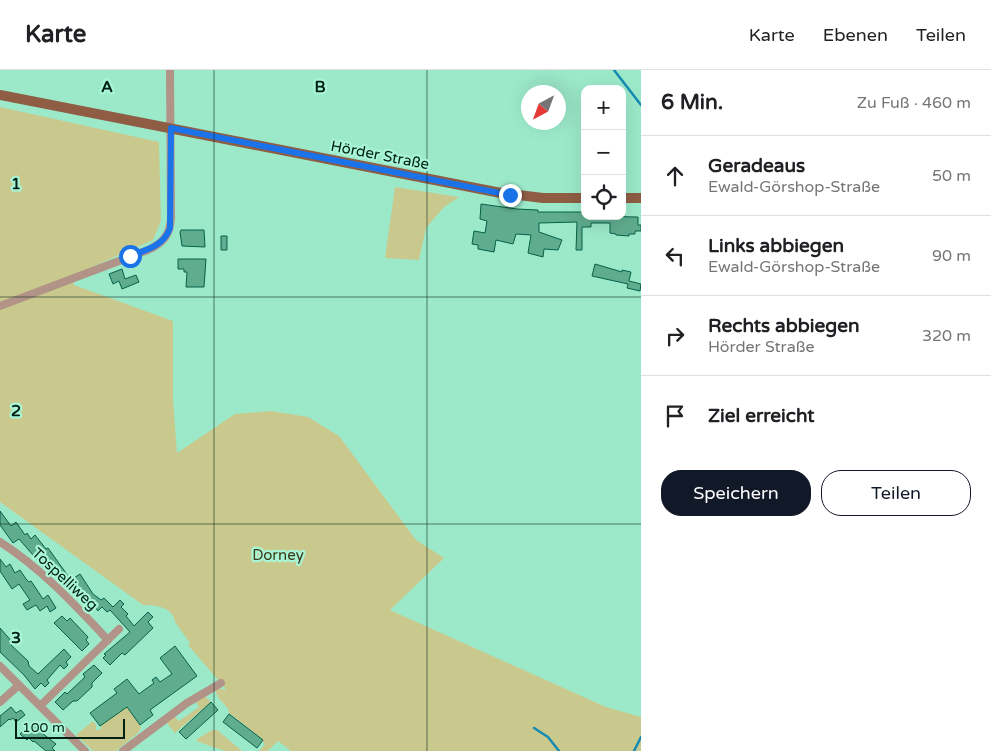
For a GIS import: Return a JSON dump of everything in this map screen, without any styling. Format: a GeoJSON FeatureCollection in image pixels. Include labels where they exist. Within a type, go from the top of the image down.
{"type":"FeatureCollection","features":[{"type":"Feature","properties":{"kind":"main road","name":"Hörder Straße"},"geometry":{"type":"LineString","coordinates":[[0,95],[501,193],[543,198],[581,198]]}},
{"type":"Feature","properties":{"kind":"main road"},"geometry":{"type":"LineString","coordinates":[[626,198],[641,198]]}},
{"type":"Feature","properties":{"kind":"street"},"geometry":{"type":"LineString","coordinates":[[0,306],[148,250],[162,241],[169,233],[171,224],[170,70]]}},
{"type":"Feature","properties":{"kind":"street","name":"Tospelliweg"},"geometry":{"type":"LineString","coordinates":[[0,542],[44,577],[108,640]]}},
{"type":"Feature","properties":{"kind":"street"},"geometry":{"type":"LineString","coordinates":[[40,706],[119,629]]}},
{"type":"Feature","properties":{"kind":"street"},"geometry":{"type":"LineString","coordinates":[[0,666],[85,751]]}},
{"type":"Feature","properties":{"kind":"street"},"geometry":{"type":"LineString","coordinates":[[123,751],[187,703],[221,683]]}},
{"type":"Feature","properties":{"kind":"street"},"geometry":{"type":"LineString","coordinates":[[0,702],[19,685]]}},
{"type":"Feature","properties":{"kind":"green space","name":"Dorney"},"geometry":{"type":"Polygon","coordinates":[[[0,107],[159,142],[161,221],[153,240],[72,276],[74,285],[173,321],[173,399],[177,453],[235,414],[271,411],[308,417],[339,436],[416,540],[444,558],[390,610],[606,707],[641,717],[641,751],[291,751],[278,741],[268,751],[259,751],[265,744],[263,740],[228,712],[229,710],[218,697],[214,687],[225,690],[225,688],[188,645],[190,643],[171,613],[158,606],[143,605],[0,502],[0,107]]]}},
{"type":"Feature","properties":{"kind":"green space"},"geometry":{"type":"Polygon","coordinates":[[[395,187],[459,197],[444,207],[426,228],[419,260],[385,258],[395,187]]]}},
{"type":"Feature","properties":{"kind":"green space"},"geometry":{"type":"Polygon","coordinates":[[[206,697],[211,702],[175,733],[166,722],[174,716],[179,721],[199,707],[195,701],[206,697]]]}},
{"type":"Feature","properties":{"kind":"green space"},"geometry":{"type":"Polygon","coordinates":[[[127,707],[141,727],[139,732],[116,751],[93,751],[76,735],[93,721],[96,725],[96,730],[99,730],[102,728],[100,726],[127,707]]]}},
{"type":"Feature","properties":{"kind":"green space"},"geometry":{"type":"Polygon","coordinates":[[[212,730],[217,730],[242,751],[225,751],[196,741],[212,730]]]}},
{"type":"Feature","properties":{"kind":"building"},"geometry":{"type":"Polygon","coordinates":[[[481,204],[538,210],[538,212],[581,212],[581,220],[626,220],[626,217],[638,217],[638,225],[641,225],[641,231],[635,231],[635,234],[629,234],[629,236],[616,235],[610,233],[610,223],[591,223],[591,227],[582,227],[582,250],[576,250],[577,222],[539,223],[539,232],[562,240],[558,250],[544,249],[543,257],[528,253],[531,235],[516,234],[513,244],[496,240],[494,252],[478,249],[478,245],[472,244],[474,231],[485,233],[487,221],[480,219],[481,204]]]}},
{"type":"Feature","properties":{"kind":"building"},"geometry":{"type":"Polygon","coordinates":[[[181,230],[204,230],[205,247],[182,246],[181,230]]]}},
{"type":"Feature","properties":{"kind":"building"},"geometry":{"type":"Polygon","coordinates":[[[221,236],[227,236],[227,250],[221,250],[221,236]]]}},
{"type":"Feature","properties":{"kind":"building"},"geometry":{"type":"Polygon","coordinates":[[[178,259],[206,259],[204,287],[186,287],[187,272],[184,272],[184,269],[178,269],[178,259]]]}},
{"type":"Feature","properties":{"kind":"building"},"geometry":{"type":"Polygon","coordinates":[[[595,264],[622,272],[622,270],[631,272],[629,281],[641,284],[640,291],[627,288],[628,284],[592,276],[595,264]]]}},
{"type":"Feature","properties":{"kind":"building"},"geometry":{"type":"Polygon","coordinates":[[[122,269],[125,279],[136,275],[139,282],[122,289],[119,281],[113,284],[109,274],[122,269]]]}},
{"type":"Feature","properties":{"kind":"building"},"geometry":{"type":"Polygon","coordinates":[[[0,511],[11,526],[16,522],[25,535],[27,533],[31,539],[35,535],[46,549],[48,548],[71,580],[80,574],[93,594],[101,600],[104,598],[113,607],[120,600],[124,604],[121,607],[128,614],[126,616],[134,626],[148,612],[153,617],[148,622],[153,628],[125,655],[122,653],[110,665],[103,658],[106,655],[104,654],[130,632],[110,610],[107,612],[102,607],[98,611],[82,596],[84,594],[82,591],[76,595],[61,578],[58,580],[49,568],[46,570],[19,539],[13,543],[0,525],[0,511]]]}},
{"type":"Feature","properties":{"kind":"building"},"geometry":{"type":"Polygon","coordinates":[[[0,559],[6,567],[10,564],[15,573],[20,570],[29,582],[31,581],[43,599],[48,595],[56,608],[50,612],[47,606],[40,611],[36,605],[27,610],[23,604],[30,600],[19,584],[12,589],[0,571],[0,559]]]}},
{"type":"Feature","properties":{"kind":"building"},"geometry":{"type":"Polygon","coordinates":[[[62,616],[67,621],[70,618],[88,637],[86,640],[89,644],[82,651],[54,623],[62,616]]]}},
{"type":"Feature","properties":{"kind":"building"},"geometry":{"type":"Polygon","coordinates":[[[0,628],[13,643],[11,645],[28,661],[29,666],[38,674],[64,649],[71,657],[66,662],[68,665],[64,669],[60,665],[47,680],[49,683],[45,687],[41,683],[35,689],[24,675],[0,652],[0,628]]]}},
{"type":"Feature","properties":{"kind":"building"},"geometry":{"type":"Polygon","coordinates":[[[175,646],[197,676],[150,710],[153,715],[140,725],[127,707],[100,726],[90,713],[117,693],[114,689],[127,679],[139,694],[154,683],[152,680],[156,677],[160,682],[172,674],[160,658],[175,646]]]}},
{"type":"Feature","properties":{"kind":"building"},"geometry":{"type":"Polygon","coordinates":[[[94,665],[102,673],[92,683],[92,687],[77,701],[73,701],[63,710],[55,702],[65,692],[67,694],[85,677],[83,674],[94,665]]]}},
{"type":"Feature","properties":{"kind":"building"},"geometry":{"type":"Polygon","coordinates":[[[211,702],[218,710],[186,739],[179,732],[211,702]]]}},
{"type":"Feature","properties":{"kind":"building"},"geometry":{"type":"Polygon","coordinates":[[[11,707],[16,713],[21,710],[25,715],[16,722],[13,718],[9,719],[0,727],[0,716],[11,707]]]}},
{"type":"Feature","properties":{"kind":"building"},"geometry":{"type":"Polygon","coordinates":[[[229,714],[263,740],[257,748],[223,722],[229,714]]]}},
{"type":"Feature","properties":{"kind":"building"},"geometry":{"type":"Polygon","coordinates":[[[33,726],[56,744],[52,748],[55,751],[46,751],[34,741],[29,738],[27,740],[20,734],[24,730],[27,732],[33,726]]]}},
{"type":"Feature","properties":{"kind":"waterway"},"geometry":{"type":"LineString","coordinates":[[614,70],[641,105]]}},
{"type":"Feature","properties":{"kind":"waterway"},"geometry":{"type":"LineString","coordinates":[[534,728],[548,737],[559,751]]}},
{"type":"Feature","properties":{"kind":"waterway"},"geometry":{"type":"LineString","coordinates":[[634,751],[641,737]]}},
{"type":"Feature","properties":{"kind":"route"},"geometry":{"type":"LineString","coordinates":[[130,256],[159,244],[169,233],[171,218],[171,128],[510,195]]}}]}
